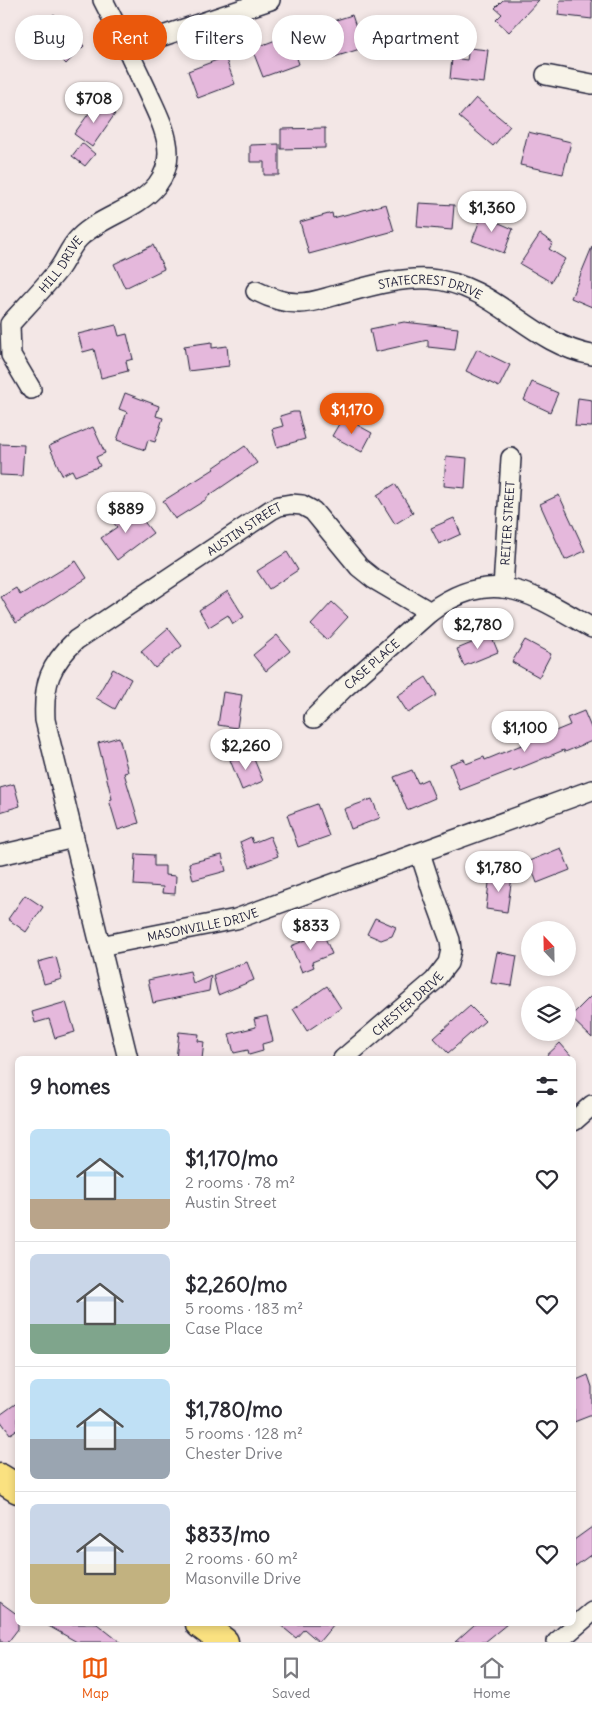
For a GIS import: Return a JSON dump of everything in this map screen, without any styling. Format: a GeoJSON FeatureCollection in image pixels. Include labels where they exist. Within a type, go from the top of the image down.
{"type":"FeatureCollection","features":[{"type":"Feature","properties":{"kind":"main road"},"geometry":{"type":"LineString","coordinates":[[0,1478],[15,1487]]}},
{"type":"Feature","properties":{"kind":"main road"},"geometry":{"type":"LineString","coordinates":[[203,1626],[224,1642]]}},
{"type":"Feature","properties":{"kind":"street"},"geometry":{"type":"LineString","coordinates":[[103,0],[110,15]]}},
{"type":"Feature","properties":{"kind":"street"},"geometry":{"type":"LineString","coordinates":[[167,35],[270,0]]}},
{"type":"Feature","properties":{"kind":"street","name":"HILL DRIVE"},"geometry":{"type":"LineString","coordinates":[[30,389],[11,355],[10,324],[59,268],[66,253],[79,238],[92,227],[144,198],[157,185],[166,167],[168,154],[166,140],[156,111],[133,60]]}},
{"type":"Feature","properties":{"kind":"street"},"geometry":{"type":"LineString","coordinates":[[546,75],[592,84]]}},
{"type":"Feature","properties":{"kind":"street","name":"STATECREST DRIVE"},"geometry":{"type":"LineString","coordinates":[[256,290],[268,297],[283,302],[300,303],[383,283],[409,279],[452,282],[471,288],[492,300],[537,333],[560,346],[592,355]]}},
{"type":"Feature","properties":{"kind":"street","name":"REITER STREET"},"geometry":{"type":"LineString","coordinates":[[503,588],[510,458]]}},
{"type":"Feature","properties":{"kind":"street","name":"AUSTIN STREET"},"geometry":{"type":"LineString","coordinates":[[74,838],[45,720],[46,686],[54,666],[62,654],[76,640],[271,510],[279,506],[291,504],[302,505],[313,511],[359,567],[374,579],[430,612]]}},
{"type":"Feature","properties":{"kind":"street"},"geometry":{"type":"LineString","coordinates":[[430,612],[447,600],[464,592],[483,588],[503,588],[521,591],[540,598],[592,628]]}},
{"type":"Feature","properties":{"kind":"street","name":"CASE PLACE"},"geometry":{"type":"LineString","coordinates":[[314,718],[343,689],[430,612]]}},
{"type":"Feature","properties":{"kind":"street","name":"MASONVILLE DRIVE"},"geometry":{"type":"LineString","coordinates":[[100,946],[236,919],[592,790]]}},
{"type":"Feature","properties":{"kind":"street"},"geometry":{"type":"LineString","coordinates":[[0,855],[74,838],[127,1056]]}},
{"type":"Feature","properties":{"kind":"street","name":"CHESTER DRIVE"},"geometry":{"type":"LineString","coordinates":[[346,1056],[434,981],[448,963],[451,950],[450,940],[420,852]]}},
{"type":"Feature","properties":{"kind":"street"},"geometry":{"type":"LineString","coordinates":[[576,1119],[592,1105]]}},
{"type":"Feature","properties":{"kind":"street"},"geometry":{"type":"LineString","coordinates":[[576,1626],[592,1612]]}},
{"type":"Feature","properties":{"kind":"street"},"geometry":{"type":"LineString","coordinates":[[557,1642],[576,1626]]}},
{"type":"Feature","properties":{"kind":"building"},"geometry":{"type":"Polygon","coordinates":[[[503,0],[539,0],[509,32],[496,20],[502,14],[495,8],[503,0]]]}},
{"type":"Feature","properties":{"kind":"building"},"geometry":{"type":"Polygon","coordinates":[[[560,0],[592,0],[592,19],[558,15],[560,0]]]}},
{"type":"Feature","properties":{"kind":"building"},"geometry":{"type":"Polygon","coordinates":[[[352,15],[354,21],[354,51],[344,54],[344,18],[352,15]]]}},
{"type":"Feature","properties":{"kind":"building"},"geometry":{"type":"Polygon","coordinates":[[[272,41],[272,60],[298,60],[299,64],[263,77],[256,60],[262,60],[262,45],[272,41]]]}},
{"type":"Feature","properties":{"kind":"building"},"geometry":{"type":"Polygon","coordinates":[[[477,49],[488,50],[484,83],[450,79],[452,60],[477,60],[477,49]]]}},
{"type":"Feature","properties":{"kind":"building"},"geometry":{"type":"Polygon","coordinates":[[[62,60],[70,60],[66,64],[62,60]]]}},
{"type":"Feature","properties":{"kind":"building"},"geometry":{"type":"Polygon","coordinates":[[[217,60],[226,60],[235,84],[198,98],[188,71],[217,60]]]}},
{"type":"Feature","properties":{"kind":"building"},"geometry":{"type":"Polygon","coordinates":[[[476,98],[510,126],[493,146],[459,117],[476,98]]]}},
{"type":"Feature","properties":{"kind":"building"},"geometry":{"type":"Polygon","coordinates":[[[97,102],[115,114],[92,147],[74,134],[97,102]]]}},
{"type":"Feature","properties":{"kind":"building"},"geometry":{"type":"Polygon","coordinates":[[[325,128],[325,148],[281,149],[281,129],[325,128]]]}},
{"type":"Feature","properties":{"kind":"building"},"geometry":{"type":"Polygon","coordinates":[[[528,132],[571,142],[563,174],[520,165],[528,132]]]}},
{"type":"Feature","properties":{"kind":"building"},"geometry":{"type":"Polygon","coordinates":[[[82,143],[95,154],[85,166],[72,156],[82,143]]]}},
{"type":"Feature","properties":{"kind":"building"},"geometry":{"type":"Polygon","coordinates":[[[279,144],[279,175],[264,175],[264,162],[250,162],[250,145],[279,144]]]}},
{"type":"Feature","properties":{"kind":"building"},"geometry":{"type":"Polygon","coordinates":[[[419,203],[454,205],[452,230],[417,227],[419,203]]]}},
{"type":"Feature","properties":{"kind":"building"},"geometry":{"type":"Polygon","coordinates":[[[386,204],[394,231],[309,254],[300,222],[332,213],[333,218],[386,204]]]}},
{"type":"Feature","properties":{"kind":"building"},"geometry":{"type":"Polygon","coordinates":[[[483,212],[499,217],[497,222],[513,229],[504,253],[472,241],[483,212]]]}},
{"type":"Feature","properties":{"kind":"building"},"geometry":{"type":"Polygon","coordinates":[[[540,234],[553,243],[549,249],[565,259],[551,282],[520,264],[540,234]]]}},
{"type":"Feature","properties":{"kind":"building"},"geometry":{"type":"Polygon","coordinates":[[[153,245],[164,269],[125,288],[114,264],[153,245]]]}},
{"type":"Feature","properties":{"kind":"building"},"geometry":{"type":"Polygon","coordinates":[[[592,247],[592,307],[571,298],[592,247]]]}},
{"type":"Feature","properties":{"kind":"building"},"geometry":{"type":"Polygon","coordinates":[[[404,322],[458,328],[455,350],[428,347],[428,340],[375,352],[370,329],[404,322]]]}},
{"type":"Feature","properties":{"kind":"building"},"geometry":{"type":"Polygon","coordinates":[[[116,325],[119,336],[127,334],[133,359],[126,361],[128,371],[101,378],[94,349],[83,352],[78,334],[116,325]]]}},
{"type":"Feature","properties":{"kind":"building"},"geometry":{"type":"Polygon","coordinates":[[[212,342],[212,348],[227,346],[229,366],[188,371],[184,346],[212,342]]]}},
{"type":"Feature","properties":{"kind":"building"},"geometry":{"type":"Polygon","coordinates":[[[477,349],[510,365],[499,387],[466,371],[477,349]]]}},
{"type":"Feature","properties":{"kind":"building"},"geometry":{"type":"Polygon","coordinates":[[[532,382],[558,393],[550,412],[524,400],[532,382]]]}},
{"type":"Feature","properties":{"kind":"building"},"geometry":{"type":"Polygon","coordinates":[[[125,393],[159,406],[156,416],[163,418],[155,442],[148,440],[145,450],[117,440],[127,412],[119,409],[125,393]]]}},
{"type":"Feature","properties":{"kind":"building"},"geometry":{"type":"Polygon","coordinates":[[[578,398],[592,400],[592,427],[575,426],[578,398]]]}},
{"type":"Feature","properties":{"kind":"building"},"geometry":{"type":"Polygon","coordinates":[[[298,412],[305,439],[277,447],[272,429],[283,426],[280,416],[298,412]]]}},
{"type":"Feature","properties":{"kind":"building"},"geometry":{"type":"Polygon","coordinates":[[[343,417],[372,433],[362,452],[332,436],[343,417]]]}},
{"type":"Feature","properties":{"kind":"building"},"geometry":{"type":"Polygon","coordinates":[[[93,427],[105,453],[96,457],[100,466],[75,476],[72,470],[62,475],[49,446],[93,427]]]}},
{"type":"Feature","properties":{"kind":"building"},"geometry":{"type":"Polygon","coordinates":[[[0,444],[24,445],[22,476],[0,475],[0,444]]]}},
{"type":"Feature","properties":{"kind":"building"},"geometry":{"type":"Polygon","coordinates":[[[245,446],[257,463],[207,497],[207,499],[175,519],[163,501],[214,469],[245,446]]]}},
{"type":"Feature","properties":{"kind":"building"},"geometry":{"type":"Polygon","coordinates":[[[446,456],[467,458],[465,488],[444,486],[446,456]]]}},
{"type":"Feature","properties":{"kind":"building"},"geometry":{"type":"Polygon","coordinates":[[[395,484],[413,513],[395,524],[377,495],[395,484]]]}},
{"type":"Feature","properties":{"kind":"building"},"geometry":{"type":"Polygon","coordinates":[[[559,495],[585,551],[565,560],[540,504],[559,495]]]}},
{"type":"Feature","properties":{"kind":"building"},"geometry":{"type":"Polygon","coordinates":[[[128,509],[134,517],[138,514],[153,533],[117,560],[101,538],[117,527],[112,521],[128,509]]]}},
{"type":"Feature","properties":{"kind":"building"},"geometry":{"type":"Polygon","coordinates":[[[454,518],[461,534],[439,544],[431,528],[454,518]]]}},
{"type":"Feature","properties":{"kind":"building"},"geometry":{"type":"Polygon","coordinates":[[[287,552],[298,570],[269,589],[257,571],[287,552]]]}},
{"type":"Feature","properties":{"kind":"building"},"geometry":{"type":"Polygon","coordinates":[[[76,561],[87,578],[16,623],[1,597],[16,588],[20,595],[76,561]]]}},
{"type":"Feature","properties":{"kind":"building"},"geometry":{"type":"Polygon","coordinates":[[[228,591],[244,617],[233,624],[228,615],[209,627],[199,610],[228,591]]]}},
{"type":"Feature","properties":{"kind":"building"},"geometry":{"type":"Polygon","coordinates":[[[332,602],[348,617],[327,640],[311,625],[332,602]]]}},
{"type":"Feature","properties":{"kind":"building"},"geometry":{"type":"Polygon","coordinates":[[[168,628],[182,646],[155,668],[141,651],[168,628]]]}},
{"type":"Feature","properties":{"kind":"building"},"geometry":{"type":"Polygon","coordinates":[[[277,635],[290,651],[266,671],[253,655],[277,635]]]}},
{"type":"Feature","properties":{"kind":"building"},"geometry":{"type":"Polygon","coordinates":[[[491,635],[498,652],[464,666],[457,649],[491,635]]]}},
{"type":"Feature","properties":{"kind":"building"},"geometry":{"type":"Polygon","coordinates":[[[525,640],[551,654],[539,677],[512,662],[525,640]]]}},
{"type":"Feature","properties":{"kind":"building"},"geometry":{"type":"Polygon","coordinates":[[[113,669],[131,679],[115,709],[96,698],[113,669]]]}},
{"type":"Feature","properties":{"kind":"building"},"geometry":{"type":"Polygon","coordinates":[[[426,677],[437,695],[408,713],[397,696],[426,677]]]}},
{"type":"Feature","properties":{"kind":"building"},"geometry":{"type":"Polygon","coordinates":[[[223,692],[242,695],[237,728],[218,725],[223,692]]]}},
{"type":"Feature","properties":{"kind":"building"},"geometry":{"type":"Polygon","coordinates":[[[584,711],[592,730],[592,741],[460,790],[450,764],[464,759],[466,764],[484,757],[485,760],[570,725],[567,718],[584,711]]]}},
{"type":"Feature","properties":{"kind":"building"},"geometry":{"type":"Polygon","coordinates":[[[119,737],[128,772],[124,773],[139,823],[118,830],[109,800],[112,799],[98,743],[119,737]]]}},
{"type":"Feature","properties":{"kind":"building"},"geometry":{"type":"Polygon","coordinates":[[[251,752],[263,781],[242,790],[230,760],[251,752]]]}},
{"type":"Feature","properties":{"kind":"building"},"geometry":{"type":"Polygon","coordinates":[[[412,770],[418,783],[427,779],[435,798],[407,810],[394,777],[412,770]]]}},
{"type":"Feature","properties":{"kind":"building"},"geometry":{"type":"Polygon","coordinates":[[[14,784],[20,806],[0,812],[0,788],[14,784]]]}},
{"type":"Feature","properties":{"kind":"building"},"geometry":{"type":"Polygon","coordinates":[[[372,799],[380,818],[351,829],[344,809],[372,799]]]}},
{"type":"Feature","properties":{"kind":"building"},"geometry":{"type":"Polygon","coordinates":[[[317,804],[329,836],[298,847],[287,815],[317,804]]]}},
{"type":"Feature","properties":{"kind":"building"},"geometry":{"type":"Polygon","coordinates":[[[270,836],[278,856],[250,867],[240,842],[251,837],[253,843],[270,836]]]}},
{"type":"Feature","properties":{"kind":"building"},"geometry":{"type":"Polygon","coordinates":[[[561,848],[570,870],[537,883],[529,861],[561,848]]]}},
{"type":"Feature","properties":{"kind":"building"},"geometry":{"type":"Polygon","coordinates":[[[136,854],[154,855],[154,866],[165,866],[165,875],[176,876],[175,894],[162,893],[163,887],[134,885],[136,854]]]}},
{"type":"Feature","properties":{"kind":"building"},"geometry":{"type":"Polygon","coordinates":[[[222,855],[226,871],[193,880],[189,863],[222,855]]]}},
{"type":"Feature","properties":{"kind":"building"},"geometry":{"type":"Polygon","coordinates":[[[490,874],[512,877],[507,912],[486,909],[490,874]]]}},
{"type":"Feature","properties":{"kind":"building"},"geometry":{"type":"Polygon","coordinates":[[[25,895],[43,907],[26,932],[8,919],[25,895]]]}},
{"type":"Feature","properties":{"kind":"building"},"geometry":{"type":"Polygon","coordinates":[[[375,918],[396,927],[392,936],[381,940],[367,934],[375,918]]]}},
{"type":"Feature","properties":{"kind":"building"},"geometry":{"type":"Polygon","coordinates":[[[323,933],[332,954],[312,962],[314,967],[302,972],[291,946],[323,933]]]}},
{"type":"Feature","properties":{"kind":"building"},"geometry":{"type":"Polygon","coordinates":[[[497,952],[517,956],[512,986],[491,983],[497,952]]]}},
{"type":"Feature","properties":{"kind":"building"},"geometry":{"type":"Polygon","coordinates":[[[56,957],[62,979],[44,984],[38,962],[56,957]]]}},
{"type":"Feature","properties":{"kind":"building"},"geometry":{"type":"Polygon","coordinates":[[[247,962],[254,980],[218,995],[213,975],[247,962]]]}},
{"type":"Feature","properties":{"kind":"building"},"geometry":{"type":"Polygon","coordinates":[[[190,971],[193,984],[211,976],[209,991],[153,1003],[148,980],[190,971]]]}},
{"type":"Feature","properties":{"kind":"building"},"geometry":{"type":"Polygon","coordinates":[[[327,986],[341,1008],[307,1031],[293,1009],[327,986]]]}},
{"type":"Feature","properties":{"kind":"building"},"geometry":{"type":"Polygon","coordinates":[[[592,995],[592,1038],[576,1023],[576,1011],[592,995]]]}},
{"type":"Feature","properties":{"kind":"building"},"geometry":{"type":"Polygon","coordinates":[[[66,1002],[75,1032],[55,1038],[49,1019],[35,1023],[32,1012],[66,1002]]]}},
{"type":"Feature","properties":{"kind":"building"},"geometry":{"type":"Polygon","coordinates":[[[470,1006],[485,1021],[448,1053],[434,1038],[470,1006]]]}},
{"type":"Feature","properties":{"kind":"building"},"geometry":{"type":"Polygon","coordinates":[[[267,1016],[273,1041],[262,1044],[263,1051],[249,1055],[248,1050],[234,1053],[229,1034],[256,1027],[254,1019],[267,1016]]]}},
{"type":"Feature","properties":{"kind":"building"},"geometry":{"type":"Polygon","coordinates":[[[179,1032],[199,1034],[198,1041],[204,1042],[202,1056],[176,1056],[179,1032]]]}},
{"type":"Feature","properties":{"kind":"building"},"geometry":{"type":"Polygon","coordinates":[[[560,1043],[571,1056],[546,1056],[560,1043]]]}},
{"type":"Feature","properties":{"kind":"building"},"geometry":{"type":"Polygon","coordinates":[[[588,1375],[592,1387],[592,1415],[576,1421],[576,1380],[588,1375]]]}},
{"type":"Feature","properties":{"kind":"building"},"geometry":{"type":"Polygon","coordinates":[[[15,1404],[15,1431],[10,1434],[0,1420],[0,1415],[15,1404]]]}},
{"type":"Feature","properties":{"kind":"building"},"geometry":{"type":"Polygon","coordinates":[[[592,1527],[592,1554],[576,1566],[576,1539],[592,1527]]]}},
{"type":"Feature","properties":{"kind":"building"},"geometry":{"type":"Polygon","coordinates":[[[0,1602],[15,1613],[15,1626],[18,1626],[18,1629],[8,1642],[0,1642],[0,1602]]]}},
{"type":"Feature","properties":{"kind":"building"},"geometry":{"type":"Polygon","coordinates":[[[49,1626],[100,1626],[120,1642],[77,1642],[49,1626]]]}},
{"type":"Feature","properties":{"kind":"building"},"geometry":{"type":"Polygon","coordinates":[[[281,1626],[332,1626],[319,1642],[304,1629],[296,1638],[281,1626]]]}},
{"type":"Feature","properties":{"kind":"building"},"geometry":{"type":"Polygon","coordinates":[[[473,1626],[505,1626],[485,1642],[455,1642],[473,1626]]]}}]}
